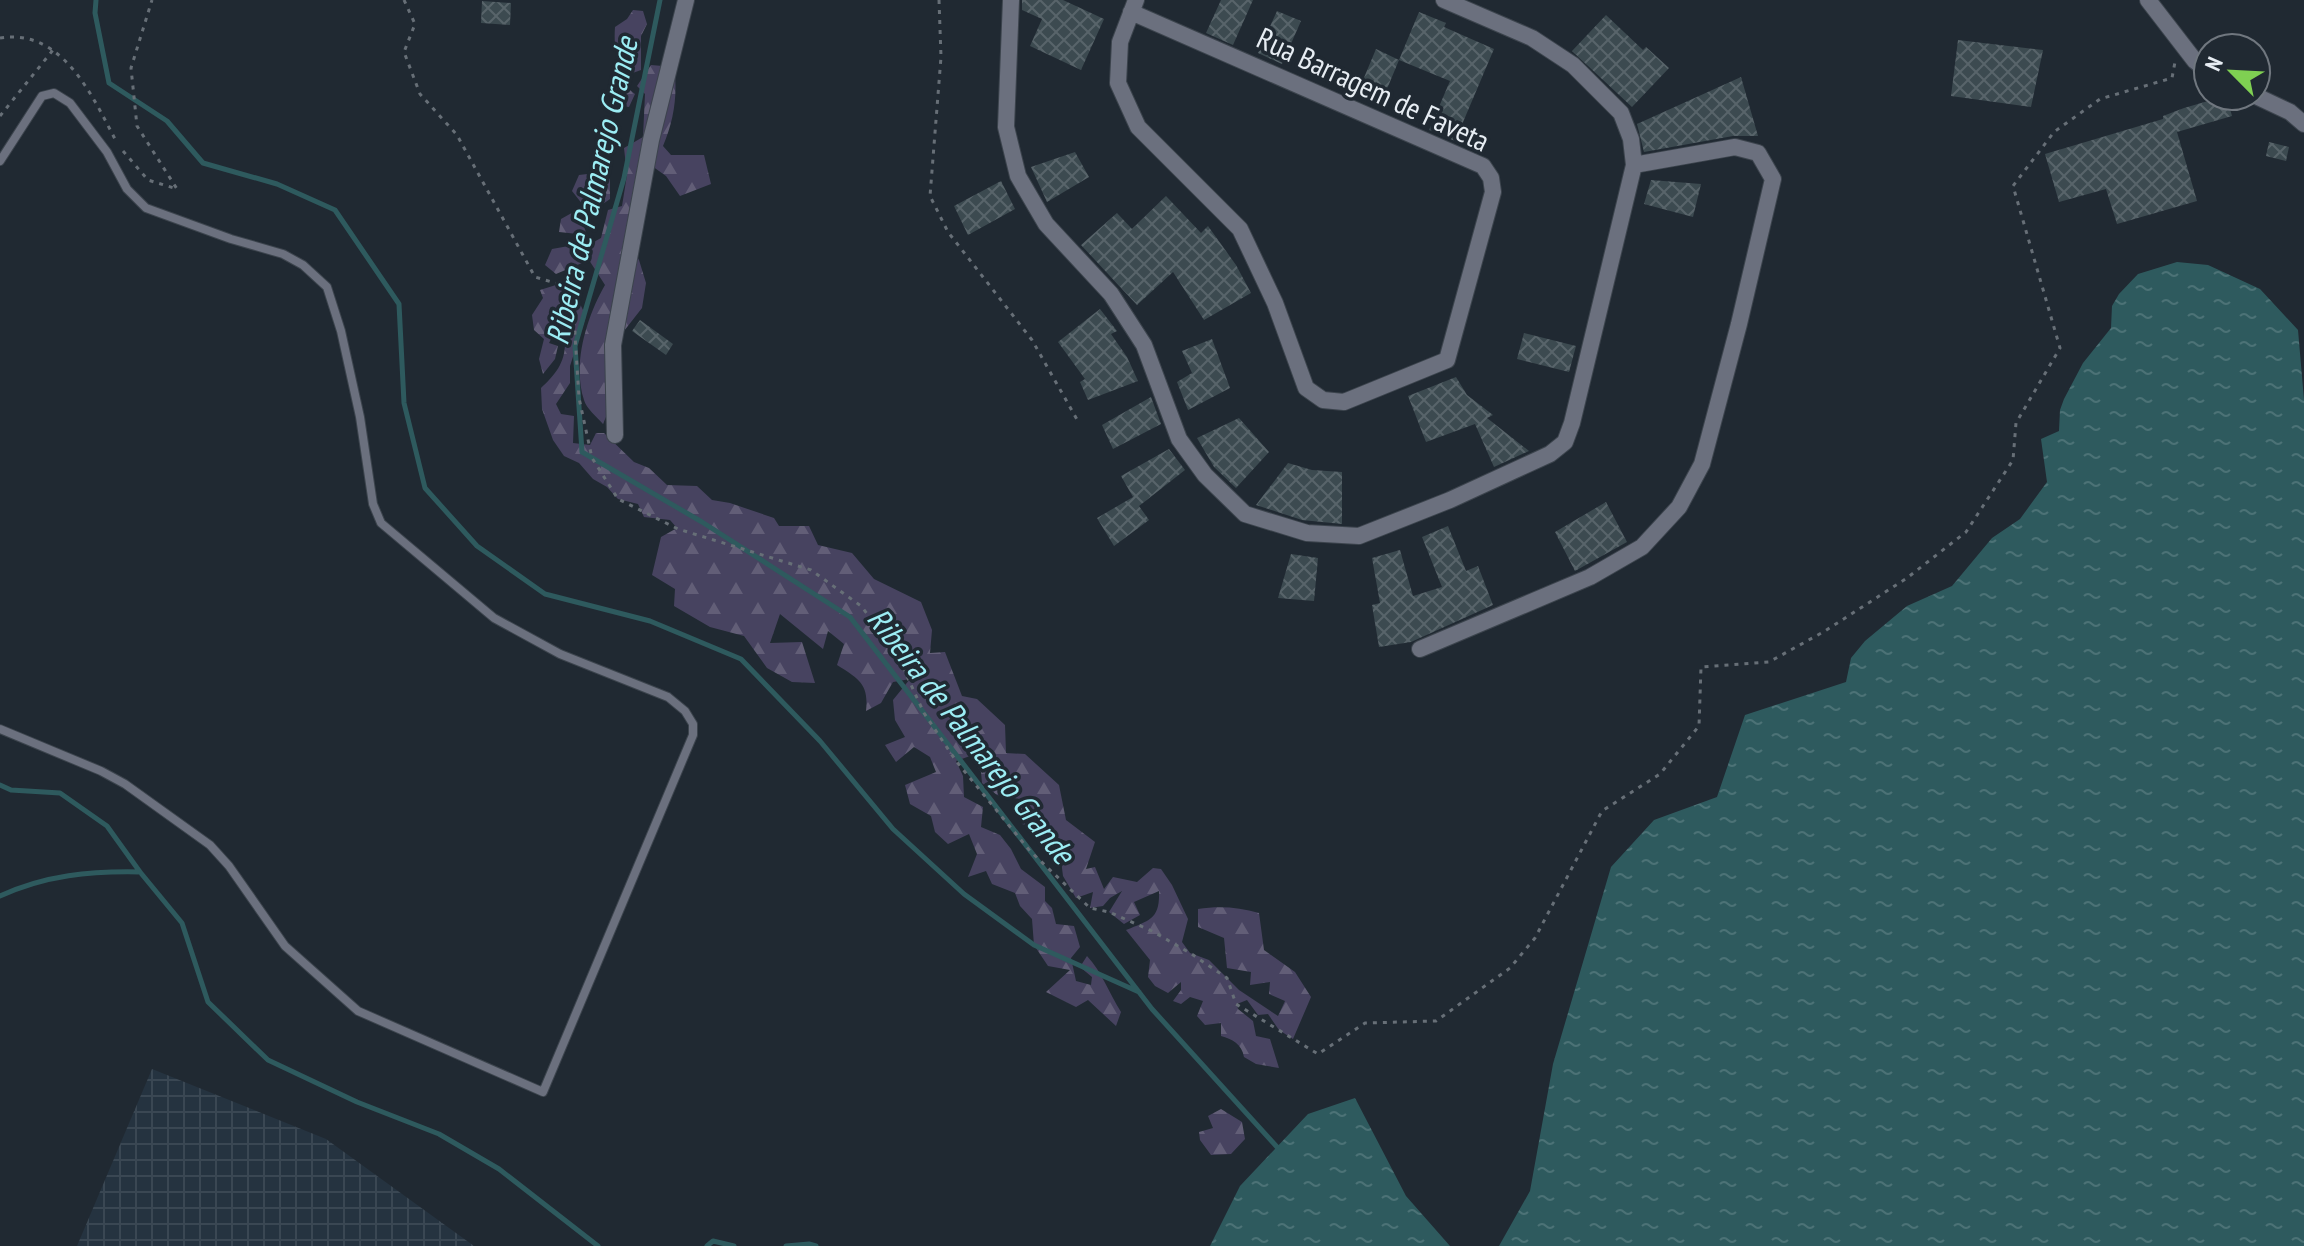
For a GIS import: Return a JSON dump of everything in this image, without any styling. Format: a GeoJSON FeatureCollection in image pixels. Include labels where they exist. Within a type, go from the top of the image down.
{"type":"FeatureCollection","features":[{"type":"Feature","properties":{"kind":"street"},"geometry":{"type":"LineString","coordinates":[[615,435],[613,345],[651,140],[686,0]]}},
{"type":"Feature","properties":{"kind":"street"},"geometry":{"type":"LineString","coordinates":[[1011,0],[1006,127],[1018,176],[1046,224],[1111,294],[1144,345],[1179,439],[1205,475],[1245,514],[1307,533],[1359,536],[1493,481],[1550,454],[1565,442],[1634,165],[1631,139],[1621,113],[1573,65],[1532,38],[1444,0]]}},
{"type":"Feature","properties":{"kind":"street"},"geometry":{"type":"LineString","coordinates":[[2148,0],[2192,55]]}},
{"type":"Feature","properties":{"kind":"street","name":"Rua Barragem de Faveta"},"geometry":{"type":"LineString","coordinates":[[1133,6],[1483,166],[1491,178],[1493,192],[1447,360],[1344,402],[1323,400],[1306,388],[1275,303],[1240,229],[1138,127],[1118,83],[1120,42],[1133,6]]}},
{"type":"Feature","properties":{"kind":"street"},"geometry":{"type":"LineString","coordinates":[[2272,104],[2290,112],[2304,124]]}},
{"type":"Feature","properties":{"kind":"street"},"geometry":{"type":"LineString","coordinates":[[1420,649],[1590,577],[1642,547],[1679,507],[1702,464],[1773,179],[1758,153],[1735,147],[1634,165]]}},
{"type":"Feature","properties":{"kind":"lane"},"geometry":{"type":"LineString","coordinates":[[0,161],[42,96],[54,93],[70,103],[107,152],[127,189],[146,208],[283,254],[318,277],[327,287],[341,331],[360,417],[373,504],[381,523],[494,618],[560,654],[668,697],[685,711],[693,724],[693,735],[543,1092],[358,1011],[285,946],[229,866],[210,845],[125,784],[0,729]]}},
{"type":"Feature","properties":{"kind":"path"},"geometry":{"type":"LineString","coordinates":[[0,38],[33,39],[53,50],[72,67],[100,109],[120,147],[148,180],[177,189],[137,126],[131,68],[152,0]]}},
{"type":"Feature","properties":{"kind":"path"},"geometry":{"type":"LineString","coordinates":[[404,0],[415,24],[404,52],[420,94],[457,135],[535,277],[572,288],[579,398],[592,458],[618,499],[678,529],[811,570],[861,606],[894,648],[924,713],[956,761],[1030,851],[1090,908],[1109,912],[1152,931],[1190,953],[1227,978],[1236,1004],[1318,1054],[1365,1023],[1436,1021],[1510,968],[1535,938],[1602,811],[1660,774],[1699,726],[1701,667],[1769,662],[1825,631],[1907,578],[1966,532],[2013,460],[2016,423],[2060,348],[2013,186],[2054,132],[2100,99],[2172,78],[2180,43]]}},
{"type":"Feature","properties":{"kind":"path"},"geometry":{"type":"LineString","coordinates":[[939,0],[941,57],[930,196],[948,232],[1032,340],[1079,423]]}},
{"type":"Feature","properties":{"kind":"path"},"geometry":{"type":"LineString","coordinates":[[0,116],[53,50]]}},
{"type":"Feature","properties":{"kind":"shaded area"},"geometry":{"type":"Polygon","coordinates":[[[152,1069],[326,1139],[474,1246],[77,1246],[152,1069]]]}},
{"type":"Feature","properties":{"kind":"green space"},"geometry":{"type":"Polygon","coordinates":[[[633,10],[643,11],[647,24],[641,36],[641,70],[627,75],[626,87],[635,94],[629,107],[615,105],[614,93],[621,68],[616,53],[615,27],[627,19],[633,10]]]}},
{"type":"Feature","properties":{"kind":"green space"},"geometry":{"type":"Polygon","coordinates":[[[651,65],[674,67],[674,107],[663,146],[671,155],[704,155],[711,184],[680,196],[666,176],[652,166],[627,237],[646,283],[642,308],[613,345],[608,412],[603,424],[585,403],[580,371],[587,326],[605,285],[589,260],[556,274],[545,265],[552,249],[580,244],[578,234],[559,232],[561,219],[577,210],[592,243],[601,238],[608,210],[622,206],[627,175],[624,148],[643,137],[645,94],[637,86],[651,65]]]}},
{"type":"Feature","properties":{"kind":"green space"},"geometry":{"type":"Polygon","coordinates":[[[596,173],[610,179],[610,199],[600,206],[583,205],[572,191],[579,175],[596,173]]]}},
{"type":"Feature","properties":{"kind":"green space"},"geometry":{"type":"Polygon","coordinates":[[[556,285],[572,288],[586,316],[570,366],[570,383],[556,404],[561,414],[574,416],[573,443],[590,445],[596,433],[604,433],[634,462],[649,468],[667,485],[697,486],[712,500],[774,518],[779,526],[809,526],[818,545],[852,553],[874,579],[921,602],[932,630],[930,653],[945,652],[962,696],[977,699],[1005,725],[1006,753],[1025,754],[1059,785],[1066,820],[1095,842],[1086,869],[1095,867],[1104,889],[1113,877],[1137,882],[1153,868],[1161,869],[1188,919],[1182,942],[1190,953],[1209,960],[1239,990],[1278,1016],[1285,1001],[1269,994],[1270,982],[1250,985],[1251,972],[1227,968],[1224,938],[1198,927],[1198,909],[1244,909],[1259,913],[1264,950],[1295,972],[1311,997],[1293,1039],[1279,1030],[1268,1014],[1258,1015],[1247,1000],[1237,1004],[1238,1009],[1253,1021],[1256,1036],[1270,1039],[1279,1068],[1256,1064],[1244,1057],[1236,1043],[1221,1036],[1221,1023],[1205,1025],[1197,1016],[1203,1001],[1190,997],[1181,1004],[1173,1001],[1181,990],[1181,982],[1168,993],[1155,986],[1148,977],[1150,960],[1126,930],[1152,917],[1158,908],[1159,891],[1134,902],[1140,915],[1124,924],[1109,912],[1122,891],[1103,906],[1090,908],[1093,892],[1076,898],[1063,876],[1061,860],[1075,844],[1022,824],[1020,799],[997,795],[982,783],[981,772],[970,756],[956,761],[963,776],[964,797],[983,807],[981,827],[1000,835],[1021,869],[1045,887],[1045,901],[1052,908],[1056,924],[1074,926],[1080,947],[1071,958],[1076,981],[1091,985],[1092,977],[1080,967],[1087,956],[1121,1012],[1116,1026],[1088,1000],[1076,1007],[1046,992],[1070,970],[1048,966],[1034,945],[1032,919],[1020,906],[1015,893],[992,884],[986,871],[968,877],[977,854],[969,834],[948,844],[935,832],[931,816],[910,804],[905,785],[936,772],[930,757],[914,747],[896,762],[885,745],[905,737],[895,720],[893,700],[910,679],[893,682],[881,703],[866,711],[866,694],[861,683],[837,665],[844,644],[828,631],[823,649],[780,614],[770,643],[802,642],[815,683],[792,682],[767,668],[744,636],[710,627],[674,606],[675,589],[652,575],[661,537],[677,528],[670,520],[644,517],[638,504],[618,499],[579,463],[564,456],[553,440],[542,409],[541,388],[558,368],[565,343],[552,337],[549,343],[558,346],[555,359],[543,374],[539,359],[544,339],[534,330],[532,315],[543,298],[540,290],[556,285]]]}},
{"type":"Feature","properties":{"kind":"green space"},"geometry":{"type":"Polygon","coordinates":[[[1221,1109],[1242,1122],[1245,1139],[1231,1154],[1211,1155],[1200,1140],[1199,1132],[1213,1128],[1208,1116],[1221,1109]]]}},
{"type":"Feature","properties":{"kind":"water"},"geometry":{"type":"Polygon","coordinates":[[[2177,262],[2208,265],[2260,289],[2298,330],[2304,400],[2304,1246],[1499,1246],[1530,1191],[1553,1064],[1611,867],[1654,820],[1717,797],[1745,715],[1846,682],[1851,658],[1865,641],[1907,606],[1952,586],[1992,538],[2020,519],[2047,482],[2041,439],[2059,431],[2064,399],[2083,363],[2111,328],[2112,306],[2119,294],[2138,274],[2177,262]]]}},
{"type":"Feature","properties":{"kind":"water"},"geometry":{"type":"Polygon","coordinates":[[[1355,1098],[1406,1196],[1450,1246],[1210,1246],[1240,1186],[1308,1114],[1355,1098]]]}},
{"type":"Feature","properties":{"kind":"building"},"geometry":{"type":"Polygon","coordinates":[[[1022,0],[1063,0],[1104,19],[1081,70],[1030,46],[1042,19],[1022,10],[1022,0]]]}},
{"type":"Feature","properties":{"kind":"building"},"geometry":{"type":"Polygon","coordinates":[[[1221,0],[1253,0],[1233,45],[1206,33],[1221,0]]]}},
{"type":"Feature","properties":{"kind":"building"},"geometry":{"type":"Polygon","coordinates":[[[482,1],[511,3],[510,25],[481,23],[482,1]]]}},
{"type":"Feature","properties":{"kind":"building"},"geometry":{"type":"Polygon","coordinates":[[[1277,11],[1301,21],[1282,64],[1258,53],[1277,11]]]}},
{"type":"Feature","properties":{"kind":"building"},"geometry":{"type":"Polygon","coordinates":[[[1419,12],[1494,49],[1455,141],[1429,130],[1450,81],[1399,60],[1419,12]]]}},
{"type":"Feature","properties":{"kind":"building"},"geometry":{"type":"Polygon","coordinates":[[[1606,15],[1643,50],[1646,47],[1669,68],[1632,107],[1572,51],[1606,15]]]}},
{"type":"Feature","properties":{"kind":"building"},"geometry":{"type":"Polygon","coordinates":[[[1958,40],[2043,50],[2031,107],[1951,96],[1958,40]]]}},
{"type":"Feature","properties":{"kind":"building"},"geometry":{"type":"Polygon","coordinates":[[[1376,49],[1399,60],[1382,101],[1358,92],[1376,49]]]}},
{"type":"Feature","properties":{"kind":"building"},"geometry":{"type":"Polygon","coordinates":[[[1741,77],[1758,136],[1733,136],[1644,152],[1637,124],[1741,77]]]}},
{"type":"Feature","properties":{"kind":"building"},"geometry":{"type":"Polygon","coordinates":[[[2192,106],[2192,112],[2231,112],[2232,116],[2177,132],[2197,201],[2117,224],[2106,189],[2059,202],[2045,154],[2163,119],[2163,116],[2192,106]]]}},
{"type":"Feature","properties":{"kind":"building"},"geometry":{"type":"Polygon","coordinates":[[[2269,142],[2289,147],[2286,161],[2266,156],[2269,142]]]}},
{"type":"Feature","properties":{"kind":"building"},"geometry":{"type":"Polygon","coordinates":[[[1075,152],[1089,177],[1047,202],[1031,167],[1075,152]]]}},
{"type":"Feature","properties":{"kind":"building"},"geometry":{"type":"Polygon","coordinates":[[[1651,180],[1701,184],[1693,217],[1644,204],[1651,180]]]}},
{"type":"Feature","properties":{"kind":"building"},"geometry":{"type":"Polygon","coordinates":[[[1001,181],[1015,209],[968,235],[954,206],[1001,181]]]}},
{"type":"Feature","properties":{"kind":"building"},"geometry":{"type":"Polygon","coordinates":[[[1166,196],[1201,233],[1208,226],[1236,265],[1251,293],[1204,320],[1173,272],[1137,305],[1081,245],[1117,213],[1132,229],[1166,196]]]}},
{"type":"Feature","properties":{"kind":"building"},"geometry":{"type":"Polygon","coordinates":[[[1100,309],[1117,331],[1111,334],[1127,357],[1138,381],[1088,400],[1080,382],[1085,379],[1058,342],[1100,309]]]}},
{"type":"Feature","properties":{"kind":"building"},"geometry":{"type":"Polygon","coordinates":[[[640,320],[673,344],[666,355],[632,331],[640,320]]]}},
{"type":"Feature","properties":{"kind":"building"},"geometry":{"type":"Polygon","coordinates":[[[1524,333],[1576,346],[1569,372],[1517,359],[1524,333]]]}},
{"type":"Feature","properties":{"kind":"building"},"geometry":{"type":"Polygon","coordinates":[[[1212,339],[1230,388],[1188,410],[1177,382],[1192,373],[1182,351],[1212,339]]]}},
{"type":"Feature","properties":{"kind":"building"},"geometry":{"type":"Polygon","coordinates":[[[1456,377],[1467,395],[1493,415],[1487,418],[1529,451],[1494,467],[1475,424],[1426,442],[1408,396],[1456,377]]]}},
{"type":"Feature","properties":{"kind":"building"},"geometry":{"type":"Polygon","coordinates":[[[1151,397],[1161,424],[1113,449],[1102,425],[1151,397]]]}},
{"type":"Feature","properties":{"kind":"building"},"geometry":{"type":"Polygon","coordinates":[[[1239,418],[1269,452],[1236,488],[1214,467],[1197,438],[1239,418]]]}},
{"type":"Feature","properties":{"kind":"building"},"geometry":{"type":"Polygon","coordinates":[[[1169,449],[1185,470],[1139,506],[1149,520],[1114,546],[1097,518],[1133,497],[1121,476],[1169,449]]]}},
{"type":"Feature","properties":{"kind":"building"},"geometry":{"type":"Polygon","coordinates":[[[1288,463],[1312,470],[1342,472],[1342,524],[1302,520],[1256,505],[1288,463]]]}},
{"type":"Feature","properties":{"kind":"building"},"geometry":{"type":"Polygon","coordinates":[[[1606,502],[1627,542],[1575,571],[1555,532],[1606,502]]]}},
{"type":"Feature","properties":{"kind":"building"},"geometry":{"type":"Polygon","coordinates":[[[1448,526],[1466,571],[1478,566],[1493,605],[1411,642],[1379,647],[1372,605],[1380,603],[1372,558],[1400,550],[1413,596],[1442,587],[1422,537],[1448,526]]]}},
{"type":"Feature","properties":{"kind":"building"},"geometry":{"type":"Polygon","coordinates":[[[1291,554],[1318,558],[1314,601],[1278,598],[1291,554]]]}},
{"type":"Feature","properties":{"kind":"waterway"},"geometry":{"type":"LineString","coordinates":[[96,0],[95,13],[109,83],[167,121],[203,163],[277,184],[335,210],[399,304],[404,403],[425,488],[477,546],[545,594],[650,621],[741,659],[820,741],[893,829],[964,894],[1034,945],[1139,992]]}},
{"type":"Feature","properties":{"kind":"waterway","name":"Ribeira de Palmarejo Grande"},"geometry":{"type":"LineString","coordinates":[[660,0],[624,178],[575,346],[582,452],[702,522],[850,617],[1152,1009],[1277,1147]]}},
{"type":"Feature","properties":{"kind":"waterway"},"geometry":{"type":"LineString","coordinates":[[0,785],[11,790],[60,793],[107,826],[140,872]]}},
{"type":"Feature","properties":{"kind":"waterway"},"geometry":{"type":"LineString","coordinates":[[0,896],[34,883],[68,876],[140,872],[182,923],[208,1002],[268,1060],[357,1102],[439,1134],[499,1169],[598,1246]]}},
{"type":"Feature","properties":{"kind":"waterway"},"geometry":{"type":"LineString","coordinates":[[707,1246],[713,1241],[734,1246]]}},
{"type":"Feature","properties":{"kind":"waterway"},"geometry":{"type":"LineString","coordinates":[[786,1246],[816,1246]]}}]}
